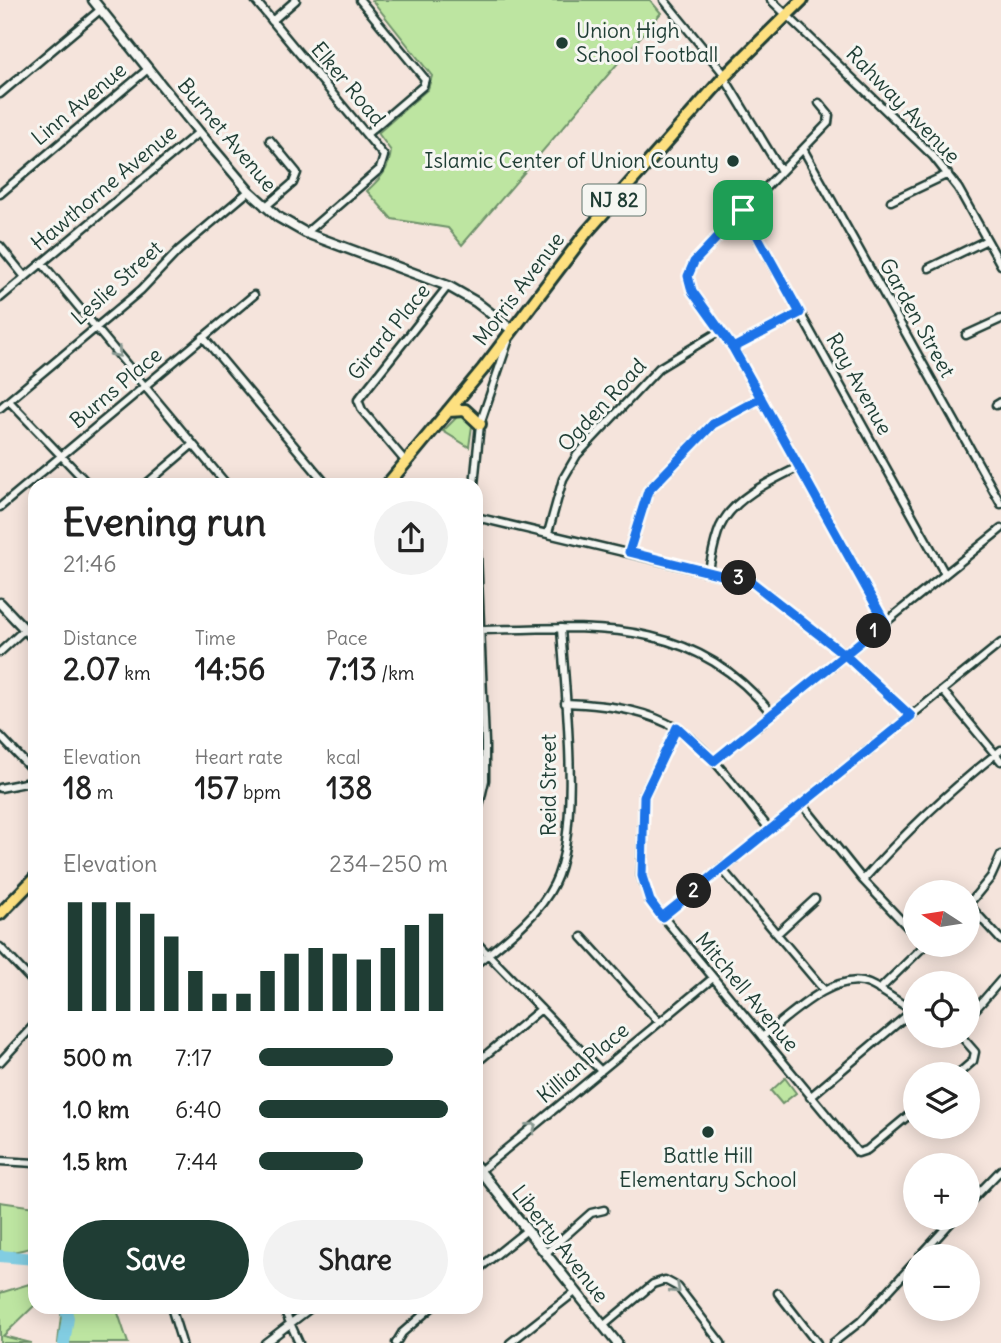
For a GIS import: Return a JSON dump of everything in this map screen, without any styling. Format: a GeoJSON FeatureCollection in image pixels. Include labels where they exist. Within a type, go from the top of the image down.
{"type":"FeatureCollection","features":[{"type":"Feature","properties":{"kind":"main road","name":"Morris Avenue"},"geometry":{"type":"LineString","coordinates":[[393,478],[512,330],[578,242],[724,76],[802,0]]}},
{"type":"Feature","properties":{"kind":"main road"},"geometry":{"type":"LineString","coordinates":[[448,411],[465,410],[480,424]]}},
{"type":"Feature","properties":{"kind":"main road"},"geometry":{"type":"LineString","coordinates":[[0,914],[28,885]]}},
{"type":"Feature","properties":{"kind":"street","name":"Burnet Avenue"},"geometry":{"type":"LineString","coordinates":[[93,0],[199,132],[265,207],[306,233],[449,286],[476,302],[512,330]]}},
{"type":"Feature","properties":{"kind":"street","name":"Elker Road"},"geometry":{"type":"LineString","coordinates":[[255,0],[382,150],[384,160],[380,169],[306,233]]}},
{"type":"Feature","properties":{"kind":"street"},"geometry":{"type":"LineString","coordinates":[[272,21],[296,0]]}},
{"type":"Feature","properties":{"kind":"street"},"geometry":{"type":"LineString","coordinates":[[360,0],[425,79],[423,86],[368,133]]}},
{"type":"Feature","properties":{"kind":"street"},"geometry":{"type":"LineString","coordinates":[[664,0],[724,76],[781,171]]}},
{"type":"Feature","properties":{"kind":"street","name":"Rahway Avenue"},"geometry":{"type":"LineString","coordinates":[[771,0],[914,135],[948,174],[1001,265]]}},
{"type":"Feature","properties":{"kind":"street"},"geometry":{"type":"LineString","coordinates":[[0,94],[100,10]]}},
{"type":"Feature","properties":{"kind":"street","name":"Linn Avenue"},"geometry":{"type":"LineString","coordinates":[[0,194],[148,69]]}},
{"type":"Feature","properties":{"kind":"street"},"geometry":{"type":"LineString","coordinates":[[819,103],[829,115],[828,124],[689,268],[692,291],[733,348],[885,622]]}},
{"type":"Feature","properties":{"kind":"street","name":"Hawthorne Avenue"},"geometry":{"type":"LineString","coordinates":[[0,298],[199,132]]}},
{"type":"Feature","properties":{"kind":"street"},"geometry":{"type":"LineString","coordinates":[[265,207],[293,183],[298,173],[270,140]]}},
{"type":"Feature","properties":{"kind":"street","name":"Garden Street"},"geometry":{"type":"LineString","coordinates":[[803,149],[1001,504]]}},
{"type":"Feature","properties":{"kind":"street"},"geometry":{"type":"LineString","coordinates":[[891,201],[948,174]]}},
{"type":"Feature","properties":{"kind":"street","name":"Leslie Street"},"geometry":{"type":"LineString","coordinates":[[9,401],[141,290],[179,250],[249,191]]}},
{"type":"Feature","properties":{"kind":"street","name":"Ray Avenue"},"geometry":{"type":"LineString","coordinates":[[743,210],[944,574]]}},
{"type":"Feature","properties":{"kind":"street"},"geometry":{"type":"LineString","coordinates":[[929,268],[987,240]]}},
{"type":"Feature","properties":{"kind":"street"},"geometry":{"type":"LineString","coordinates":[[0,246],[25,277]]}},
{"type":"Feature","properties":{"kind":"street"},"geometry":{"type":"LineString","coordinates":[[42,263],[221,478]]}},
{"type":"Feature","properties":{"kind":"street","name":"Girard Place"},"geometry":{"type":"LineString","coordinates":[[406,462],[358,400],[449,286]]}},
{"type":"Feature","properties":{"kind":"street","name":"Burns Place"},"geometry":{"type":"LineString","coordinates":[[36,478],[254,295]]}},
{"type":"Feature","properties":{"kind":"street"},"geometry":{"type":"LineString","coordinates":[[733,348],[800,313]]}},
{"type":"Feature","properties":{"kind":"street"},"geometry":{"type":"LineString","coordinates":[[966,335],[1001,319]]}},
{"type":"Feature","properties":{"kind":"street"},"geometry":{"type":"LineString","coordinates":[[475,478],[480,424],[512,330]]}},
{"type":"Feature","properties":{"kind":"street","name":"Ogden Road"},"geometry":{"type":"LineString","coordinates":[[548,533],[564,479],[577,455],[659,368],[720,331]]}},
{"type":"Feature","properties":{"kind":"street"},"geometry":{"type":"LineString","coordinates":[[203,337],[321,478]]}},
{"type":"Feature","properties":{"kind":"street"},"geometry":{"type":"LineString","coordinates":[[629,552],[648,491],[713,424],[761,398]]}},
{"type":"Feature","properties":{"kind":"street"},"geometry":{"type":"LineString","coordinates":[[0,408],[9,401],[83,478]]}},
{"type":"Feature","properties":{"kind":"street"},"geometry":{"type":"LineString","coordinates":[[153,478],[193,444]]}},
{"type":"Feature","properties":{"kind":"street"},"geometry":{"type":"LineString","coordinates":[[709,570],[722,524],[736,507],[761,487],[799,467]]}},
{"type":"Feature","properties":{"kind":"street","name":"Burns Place"},"geometry":{"type":"LineString","coordinates":[[0,508],[28,485]]}},
{"type":"Feature","properties":{"kind":"street"},"geometry":{"type":"LineString","coordinates":[[483,519],[746,580],[768,592],[845,655],[911,716]]}},
{"type":"Feature","properties":{"kind":"street"},"geometry":{"type":"LineString","coordinates":[[714,761],[1001,529]]}},
{"type":"Feature","properties":{"kind":"street"},"geometry":{"type":"LineString","coordinates":[[0,603],[28,633]]}},
{"type":"Feature","properties":{"kind":"street"},"geometry":{"type":"LineString","coordinates":[[483,631],[561,628],[639,633],[702,653],[742,680],[772,714]]}},
{"type":"Feature","properties":{"kind":"street","name":"Reid Street"},"geometry":{"type":"LineString","coordinates":[[483,958],[543,902],[564,860],[568,833],[569,764],[561,628]]}},
{"type":"Feature","properties":{"kind":"street"},"geometry":{"type":"LineString","coordinates":[[0,652],[24,629]]}},
{"type":"Feature","properties":{"kind":"street"},"geometry":{"type":"LineString","coordinates":[[662,917],[1001,643]]}},
{"type":"Feature","properties":{"kind":"street"},"geometry":{"type":"LineString","coordinates":[[943,691],[998,752],[1001,761]]}},
{"type":"Feature","properties":{"kind":"street"},"geometry":{"type":"LineString","coordinates":[[565,703],[627,707],[659,717],[677,727],[714,761],[770,830]]}},
{"type":"Feature","properties":{"kind":"street"},"geometry":{"type":"LineString","coordinates":[[483,706],[483,789]]}},
{"type":"Feature","properties":{"kind":"street","name":"Mitchell Avenue"},"geometry":{"type":"LineString","coordinates":[[677,727],[644,796],[642,876],[650,901],[853,1149],[858,1153],[867,1150],[903,1120]]}},
{"type":"Feature","properties":{"kind":"street"},"geometry":{"type":"LineString","coordinates":[[0,736],[28,766]]}},
{"type":"Feature","properties":{"kind":"street"},"geometry":{"type":"LineString","coordinates":[[863,880],[924,813],[998,752]]}},
{"type":"Feature","properties":{"kind":"street"},"geometry":{"type":"LineString","coordinates":[[0,788],[28,782]]}},
{"type":"Feature","properties":{"kind":"street"},"geometry":{"type":"LineString","coordinates":[[803,805],[863,880],[903,922]]}},
{"type":"Feature","properties":{"kind":"street"},"geometry":{"type":"LineString","coordinates":[[980,890],[991,877],[1001,855]]}},
{"type":"Feature","properties":{"kind":"street"},"geometry":{"type":"LineString","coordinates":[[722,869],[824,990]]}},
{"type":"Feature","properties":{"kind":"street"},"geometry":{"type":"LineString","coordinates":[[778,933],[814,899]]}},
{"type":"Feature","properties":{"kind":"street"},"geometry":{"type":"LineString","coordinates":[[980,917],[1001,940]]}},
{"type":"Feature","properties":{"kind":"street"},"geometry":{"type":"LineString","coordinates":[[582,937],[659,1022]]}},
{"type":"Feature","properties":{"kind":"street"},"geometry":{"type":"LineString","coordinates":[[0,947],[28,977]]}},
{"type":"Feature","properties":{"kind":"street"},"geometry":{"type":"LineString","coordinates":[[483,950],[601,1071]]}},
{"type":"Feature","properties":{"kind":"street"},"geometry":{"type":"LineString","coordinates":[[879,990],[913,957]]}},
{"type":"Feature","properties":{"kind":"street","name":"Killian Place"},"geometry":{"type":"LineString","coordinates":[[483,1165],[713,978]]}},
{"type":"Feature","properties":{"kind":"street"},"geometry":{"type":"LineString","coordinates":[[980,1004],[1001,980]]}},
{"type":"Feature","properties":{"kind":"street"},"geometry":{"type":"LineString","coordinates":[[762,1037],[824,990],[849,981],[866,982],[903,1005]]}},
{"type":"Feature","properties":{"kind":"street"},"geometry":{"type":"LineString","coordinates":[[483,1057],[541,1009]]}},
{"type":"Feature","properties":{"kind":"street"},"geometry":{"type":"LineString","coordinates":[[810,1097],[903,1021]]}},
{"type":"Feature","properties":{"kind":"street"},"geometry":{"type":"LineString","coordinates":[[0,1062],[28,1032]]}},
{"type":"Feature","properties":{"kind":"street"},"geometry":{"type":"LineString","coordinates":[[0,1161],[28,1163]]}},
{"type":"Feature","properties":{"kind":"street"},"geometry":{"type":"LineString","coordinates":[[980,1192],[1001,1170]]}},
{"type":"Feature","properties":{"kind":"street","name":"Liberty Avenue"},"geometry":{"type":"LineString","coordinates":[[483,1177],[617,1343]]}},
{"type":"Feature","properties":{"kind":"street"},"geometry":{"type":"LineString","coordinates":[[546,1253],[591,1213],[604,1210]]}},
{"type":"Feature","properties":{"kind":"street"},"geometry":{"type":"LineString","coordinates":[[483,1266],[527,1230]]}},
{"type":"Feature","properties":{"kind":"street"},"geometry":{"type":"LineString","coordinates":[[931,1244],[944,1230]]}},
{"type":"Feature","properties":{"kind":"street"},"geometry":{"type":"LineString","coordinates":[[833,1343],[861,1321],[903,1275]]}},
{"type":"Feature","properties":{"kind":"street"},"geometry":{"type":"LineString","coordinates":[[603,1325],[653,1284],[665,1280],[678,1287],[720,1343]]}},
{"type":"Feature","properties":{"kind":"street"},"geometry":{"type":"LineString","coordinates":[[510,1343],[575,1292]]}},
{"type":"Feature","properties":{"kind":"street"},"geometry":{"type":"LineString","coordinates":[[778,1293],[817,1343]]}},
{"type":"Feature","properties":{"kind":"street"},"geometry":{"type":"LineString","coordinates":[[173,1314],[182,1343]]}},
{"type":"Feature","properties":{"kind":"street"},"geometry":{"type":"LineString","coordinates":[[286,1314],[299,1343]]}},
{"type":"Feature","properties":{"kind":"street"},"geometry":{"type":"LineString","coordinates":[[265,1343],[303,1314]]}},
{"type":"Feature","properties":{"kind":"street"},"geometry":{"type":"LineString","coordinates":[[396,1343],[402,1333],[424,1314]]}},
{"type":"Feature","properties":{"kind":"green space"},"geometry":{"type":"Polygon","coordinates":[[[372,0],[650,0],[661,13],[462,245],[448,228],[392,219],[367,191],[384,173],[390,158],[391,151],[378,133],[428,89],[432,76],[372,0]]]}},
{"type":"Feature","properties":{"kind":"green space"},"geometry":{"type":"Polygon","coordinates":[[[460,414],[473,419],[469,447],[443,431],[460,414]]]}},
{"type":"Feature","properties":{"kind":"green space"},"geometry":{"type":"Polygon","coordinates":[[[785,1078],[796,1093],[782,1104],[771,1091],[785,1078]]]}},
{"type":"Feature","properties":{"kind":"green space"},"geometry":{"type":"Polygon","coordinates":[[[0,1202],[28,1206],[28,1249],[0,1255],[0,1202]]]}},
{"type":"Feature","properties":{"kind":"green space"},"geometry":{"type":"Polygon","coordinates":[[[28,1284],[28,1312],[3,1336],[31,1343],[0,1343],[0,1293],[28,1284]]]}},
{"type":"Feature","properties":{"kind":"green space"},"geometry":{"type":"Polygon","coordinates":[[[61,1314],[118,1314],[128,1343],[58,1343],[61,1314]]]}},
{"type":"Feature","properties":{"kind":"waterway"},"geometry":{"type":"LineString","coordinates":[[0,1256],[28,1258]]}},
{"type":"Feature","properties":{"kind":"waterway"},"geometry":{"type":"LineString","coordinates":[[64,1343],[67,1314]]}},
{"type":"Feature","properties":{"kind":"place","name":"Union High School Football"},"geometry":{"type":"Point","coordinates":[562,43]}},
{"type":"Feature","properties":{"kind":"place","name":"Islamic Center of Union County"},"geometry":{"type":"Point","coordinates":[733,161]}},
{"type":"Feature","properties":{"kind":"place","name":"Battle Hill Elementary School"},"geometry":{"type":"Point","coordinates":[708,1132]}},
{"type":"Feature","properties":{"kind":"route"},"geometry":{"type":"LineString","coordinates":[[743,210],[689,268],[689,283],[733,348],[885,622],[845,655],[714,761],[700,745],[677,727],[649,778],[644,796],[644,890],[662,917],[911,716],[845,655],[768,592],[753,583],[629,552],[640,508],[648,491],[713,424],[761,398],[733,348],[800,313],[743,210]]}}]}
